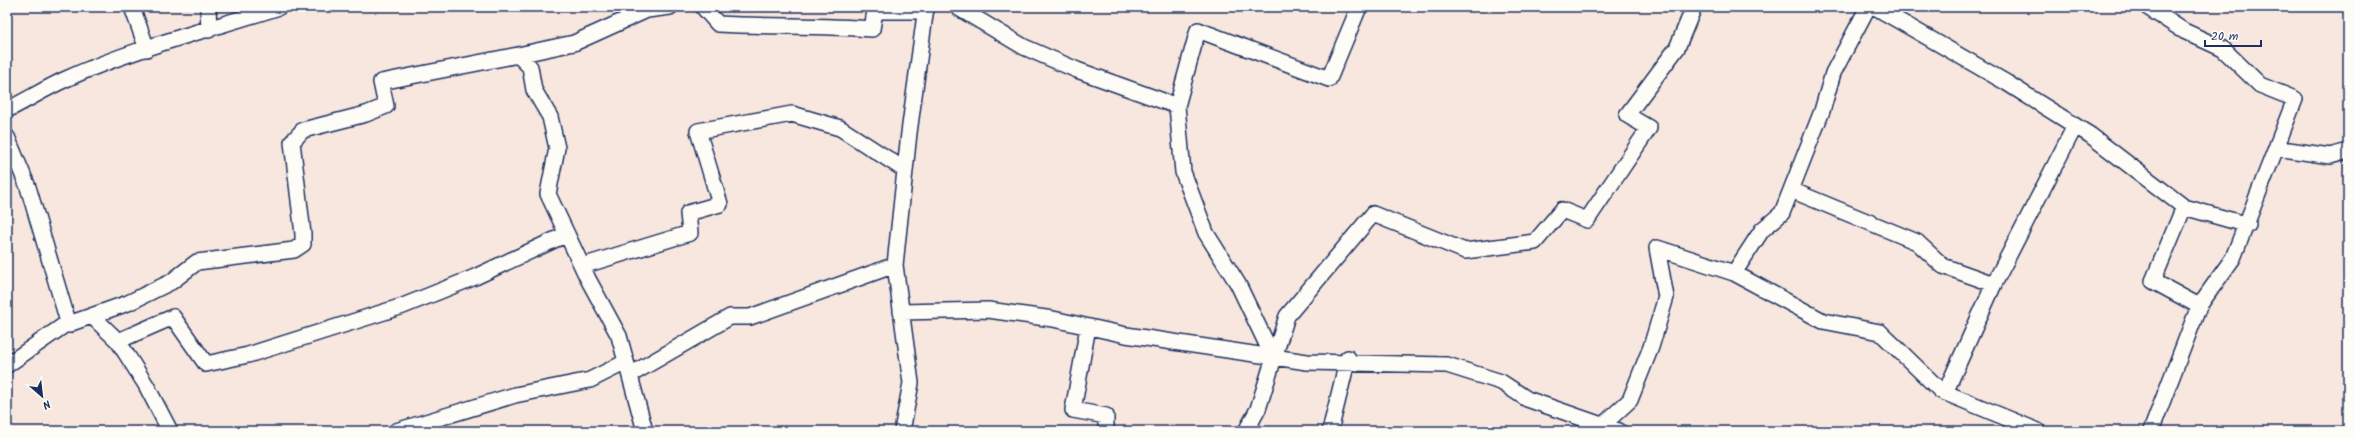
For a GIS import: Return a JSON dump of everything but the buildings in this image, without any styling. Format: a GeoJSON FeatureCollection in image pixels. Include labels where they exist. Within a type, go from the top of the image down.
{"type":"FeatureCollection","features":[{"type":"Feature","properties":{"kind":"street"},"geometry":{"type":"LineString","coordinates":[[132,7],[147,49]]}},
{"type":"Feature","properties":{"kind":"street"},"geometry":{"type":"LineString","coordinates":[[208,7],[209,30]]}},
{"type":"Feature","properties":{"kind":"street"},"geometry":{"type":"LineString","coordinates":[[7,110],[67,79],[178,38],[209,30],[279,7]]}},
{"type":"Feature","properties":{"kind":"street"},"geometry":{"type":"LineString","coordinates":[[7,365],[69,324],[128,303],[171,282],[197,262],[294,250],[303,244],[292,142],[297,134],[303,130],[366,114],[386,106],[381,82],[518,56],[574,43],[647,10],[670,7]]}},
{"type":"Feature","properties":{"kind":"street"},"geometry":{"type":"LineString","coordinates":[[703,7],[718,24],[754,26],[823,25],[872,29],[875,11],[926,9],[894,265],[911,383],[902,431]]}},
{"type":"Feature","properties":{"kind":"street"},"geometry":{"type":"LineString","coordinates":[[957,7],[1024,48],[1077,70],[1177,106]]}},
{"type":"Feature","properties":{"kind":"street"},"geometry":{"type":"LineString","coordinates":[[1274,356],[1238,284],[1206,233],[1183,172],[1177,106],[1198,30],[1329,79],[1358,7]]}},
{"type":"Feature","properties":{"kind":"street"},"geometry":{"type":"LineString","coordinates":[[1246,431],[1258,409],[1287,316],[1373,214],[1465,251],[1535,242],[1562,210],[1587,220],[1649,128],[1627,115],[1677,48],[1694,7]]}},
{"type":"Feature","properties":{"kind":"street"},"geometry":{"type":"LineString","coordinates":[[1734,273],[1762,230],[1782,213],[1822,111],[1833,73],[1868,7]]}},
{"type":"Feature","properties":{"kind":"street"},"geometry":{"type":"LineString","coordinates":[[1875,7],[2007,83],[2075,126],[2184,207],[2248,225]]}},
{"type":"Feature","properties":{"kind":"street"},"geometry":{"type":"LineString","coordinates":[[2147,7],[2184,31],[2223,49],[2260,84],[2295,99],[2248,225],[2233,258],[2199,306],[2151,431]]}},
{"type":"Feature","properties":{"kind":"street"},"geometry":{"type":"LineString","coordinates":[[518,56],[530,67],[534,90],[550,117],[557,148],[548,194],[582,266],[619,336],[645,431]]}},
{"type":"Feature","properties":{"kind":"street"},"geometry":{"type":"LineString","coordinates":[[582,266],[690,233],[688,213],[720,204],[698,132],[792,114],[840,128],[905,170]]}},
{"type":"Feature","properties":{"kind":"street"},"geometry":{"type":"LineString","coordinates":[[1946,393],[1994,284],[2075,126]]}},
{"type":"Feature","properties":{"kind":"street"},"geometry":{"type":"LineString","coordinates":[[7,137],[28,188],[69,324]]}},
{"type":"Feature","properties":{"kind":"street"},"geometry":{"type":"LineString","coordinates":[[2276,148],[2330,156],[2348,151]]}},
{"type":"Feature","properties":{"kind":"street"},"geometry":{"type":"LineString","coordinates":[[1790,190],[1917,242],[1943,266],[1994,284]]}},
{"type":"Feature","properties":{"kind":"street"},"geometry":{"type":"LineString","coordinates":[[2184,207],[2153,281],[2199,306]]}},
{"type":"Feature","properties":{"kind":"street"},"geometry":{"type":"LineString","coordinates":[[118,341],[173,317],[206,364],[248,355],[403,306],[475,277],[567,234]]}},
{"type":"Feature","properties":{"kind":"street"},"geometry":{"type":"LineString","coordinates":[[1604,424],[1630,400],[1651,347],[1666,297],[1657,248],[1734,273],[1823,321],[1880,332],[1941,391],[2038,431]]}},
{"type":"Feature","properties":{"kind":"street"},"geometry":{"type":"LineString","coordinates":[[396,431],[515,396],[590,380],[628,368],[730,317],[750,318],[894,265]]}},
{"type":"Feature","properties":{"kind":"street"},"geometry":{"type":"LineString","coordinates":[[901,312],[988,310],[1126,335],[1307,362],[1348,360],[1447,365],[1501,382],[1527,398],[1604,424],[1619,431]]}},
{"type":"Feature","properties":{"kind":"street"},"geometry":{"type":"LineString","coordinates":[[92,316],[118,341],[146,385],[170,431]]}},
{"type":"Feature","properties":{"kind":"street"},"geometry":{"type":"LineString","coordinates":[[1088,327],[1073,410],[1106,416],[1106,431]]}},
{"type":"Feature","properties":{"kind":"street"},"geometry":{"type":"LineString","coordinates":[[1330,431],[1348,360]]}}]}
